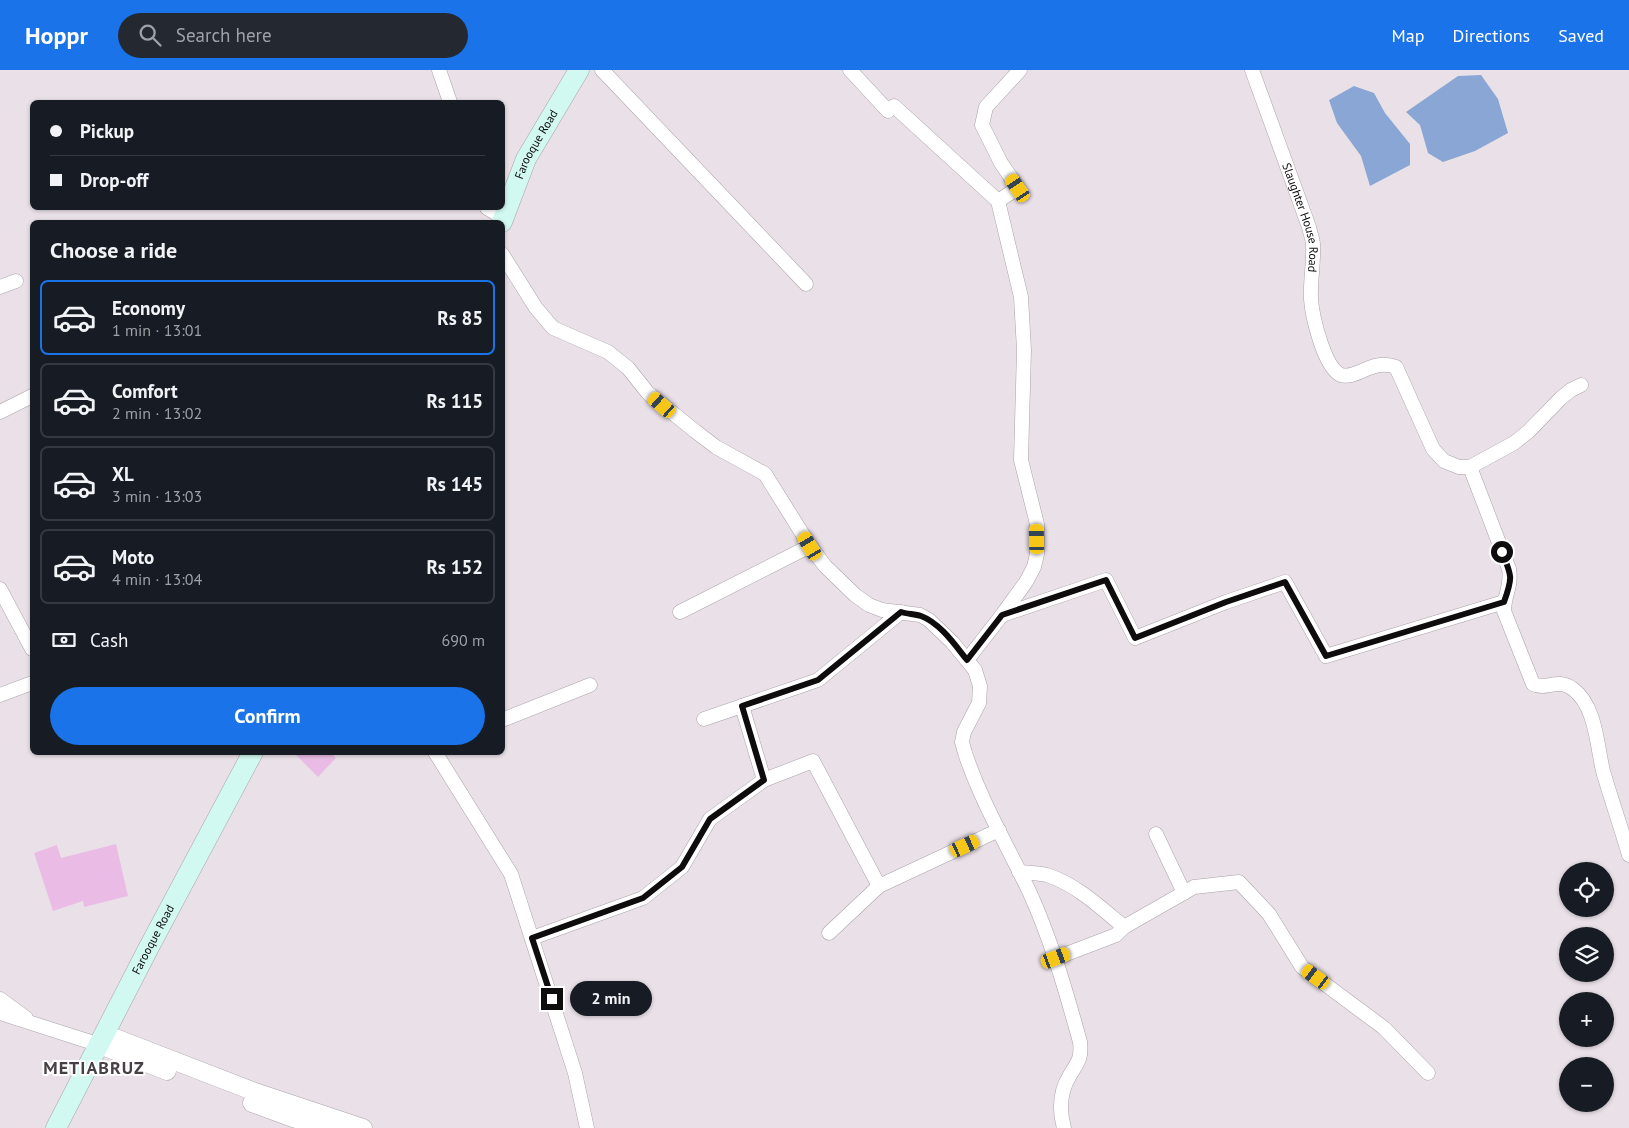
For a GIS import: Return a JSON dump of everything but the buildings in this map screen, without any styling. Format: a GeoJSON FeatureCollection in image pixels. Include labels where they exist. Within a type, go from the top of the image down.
{"type":"FeatureCollection","features":[{"type":"Feature","properties":{"kind":"main road","name":"Farooque Road"},"geometry":{"type":"LineString","coordinates":[[503,220],[526,159],[580,70]]}},
{"type":"Feature","properties":{"kind":"main road","name":"Farooque Road"},"geometry":{"type":"LineString","coordinates":[[56,1128],[251,755]]}},
{"type":"Feature","properties":{"kind":"street"},"geometry":{"type":"LineString","coordinates":[[438,70],[449,100]]}},
{"type":"Feature","properties":{"kind":"street"},"geometry":{"type":"LineString","coordinates":[[602,70],[806,284]]}},
{"type":"Feature","properties":{"kind":"street"},"geometry":{"type":"LineString","coordinates":[[850,70],[891,109],[998,201],[1021,297],[1024,350],[1021,460],[1037,524],[1037,554],[1034,567],[1026,582],[967,660]]}},
{"type":"Feature","properties":{"kind":"street"},"geometry":{"type":"LineString","coordinates":[[998,201],[1018,188],[1001,163],[982,125],[986,107],[1020,70]]}},
{"type":"Feature","properties":{"kind":"street","name":"Slaughter House Road"},"geometry":{"type":"LineString","coordinates":[[1252,70],[1309,226],[1313,245],[1311,299],[1316,325],[1333,369],[1342,375],[1351,375],[1378,364],[1396,367],[1433,450],[1444,461],[1470,467]]}},
{"type":"Feature","properties":{"kind":"street"},"geometry":{"type":"LineString","coordinates":[[490,210],[503,220]]}},
{"type":"Feature","properties":{"kind":"street"},"geometry":{"type":"LineString","coordinates":[[505,259],[536,308],[553,328],[608,352],[628,368],[648,393],[689,427],[716,446],[765,474],[810,546],[825,566],[855,595],[869,605],[882,610],[920,616],[929,620],[939,628],[967,660],[979,678],[980,695],[975,712],[964,732],[962,742],[968,764],[1039,914],[1056,958],[1081,1052],[1061,1097],[1064,1128]]}},
{"type":"Feature","properties":{"kind":"street"},"geometry":{"type":"LineString","coordinates":[[0,287],[16,281]]}},
{"type":"Feature","properties":{"kind":"street"},"geometry":{"type":"LineString","coordinates":[[1581,385],[1561,398],[1530,431],[1514,443],[1470,467],[1509,569],[1511,581],[1504,602],[1504,611],[1534,684],[1538,686],[1560,683],[1566,685],[1575,690],[1588,710],[1594,725],[1603,770],[1629,855]]}},
{"type":"Feature","properties":{"kind":"street"},"geometry":{"type":"LineString","coordinates":[[0,412],[30,397]]}},
{"type":"Feature","properties":{"kind":"street"},"geometry":{"type":"LineString","coordinates":[[680,612],[810,546]]}},
{"type":"Feature","properties":{"kind":"street"},"geometry":{"type":"LineString","coordinates":[[1002,615],[1106,580],[1135,638],[1226,602],[1285,582],[1326,656],[1504,602]]}},
{"type":"Feature","properties":{"kind":"street"},"geometry":{"type":"LineString","coordinates":[[0,589],[30,645]]}},
{"type":"Feature","properties":{"kind":"street"},"geometry":{"type":"LineString","coordinates":[[704,719],[818,680],[901,612]]}},
{"type":"Feature","properties":{"kind":"street"},"geometry":{"type":"LineString","coordinates":[[0,695],[30,684]]}},
{"type":"Feature","properties":{"kind":"street"},"geometry":{"type":"LineString","coordinates":[[505,719],[590,685]]}},
{"type":"Feature","properties":{"kind":"street"},"geometry":{"type":"LineString","coordinates":[[742,706],[764,780]]}},
{"type":"Feature","properties":{"kind":"street"},"geometry":{"type":"LineString","coordinates":[[437,755],[511,874],[575,1074],[587,1128]]}},
{"type":"Feature","properties":{"kind":"street"},"geometry":{"type":"LineString","coordinates":[[532,938],[643,898],[682,867],[710,819],[764,780],[813,761],[880,886]]}},
{"type":"Feature","properties":{"kind":"street"},"geometry":{"type":"LineString","coordinates":[[829,933],[880,886],[999,830]]}},
{"type":"Feature","properties":{"kind":"street"},"geometry":{"type":"LineString","coordinates":[[1156,834],[1184,893]]}},
{"type":"Feature","properties":{"kind":"street"},"geometry":{"type":"LineString","coordinates":[[1019,872],[1045,874],[1062,881],[1082,893],[1124,927]]}},
{"type":"Feature","properties":{"kind":"street"},"geometry":{"type":"LineString","coordinates":[[1056,958],[1116,935],[1124,927],[1194,887],[1239,882],[1269,914],[1302,967],[1384,1028],[1428,1073]]}},
{"type":"Feature","properties":{"kind":"street"},"geometry":{"type":"LineString","coordinates":[[0,999],[37,1025]]}},
{"type":"Feature","properties":{"kind":"street"},"geometry":{"type":"LineString","coordinates":[[0,1013],[37,1025],[102,1040],[363,1128]]}},
{"type":"Feature","properties":{"kind":"street"},"geometry":{"type":"LineString","coordinates":[[102,1040],[293,1118],[325,1128]]}},
{"type":"Feature","properties":{"kind":"water"},"geometry":{"type":"Polygon","coordinates":[[[1481,75],[1498,99],[1508,133],[1475,151],[1443,162],[1428,153],[1420,125],[1406,112],[1458,76],[1481,75]]]}},
{"type":"Feature","properties":{"kind":"water"},"geometry":{"type":"Polygon","coordinates":[[[1354,86],[1374,93],[1385,113],[1410,144],[1410,165],[1370,186],[1361,156],[1337,123],[1329,100],[1354,86]]]}},
{"type":"Feature","properties":{"kind":"district","name":"METIABRUZ"},"geometry":{"type":"Point","coordinates":[94,1068]}},
{"type":"Feature","properties":{"kind":"route"},"geometry":{"type":"LineString","coordinates":[[552,999],[532,938],[643,898],[682,867],[710,819],[764,780],[742,706],[818,680],[901,612],[929,620],[958,648],[967,660],[1002,615],[1106,580],[1135,638],[1226,602],[1285,582],[1326,656],[1504,602],[1511,581],[1509,569],[1502,552]]}}]}
